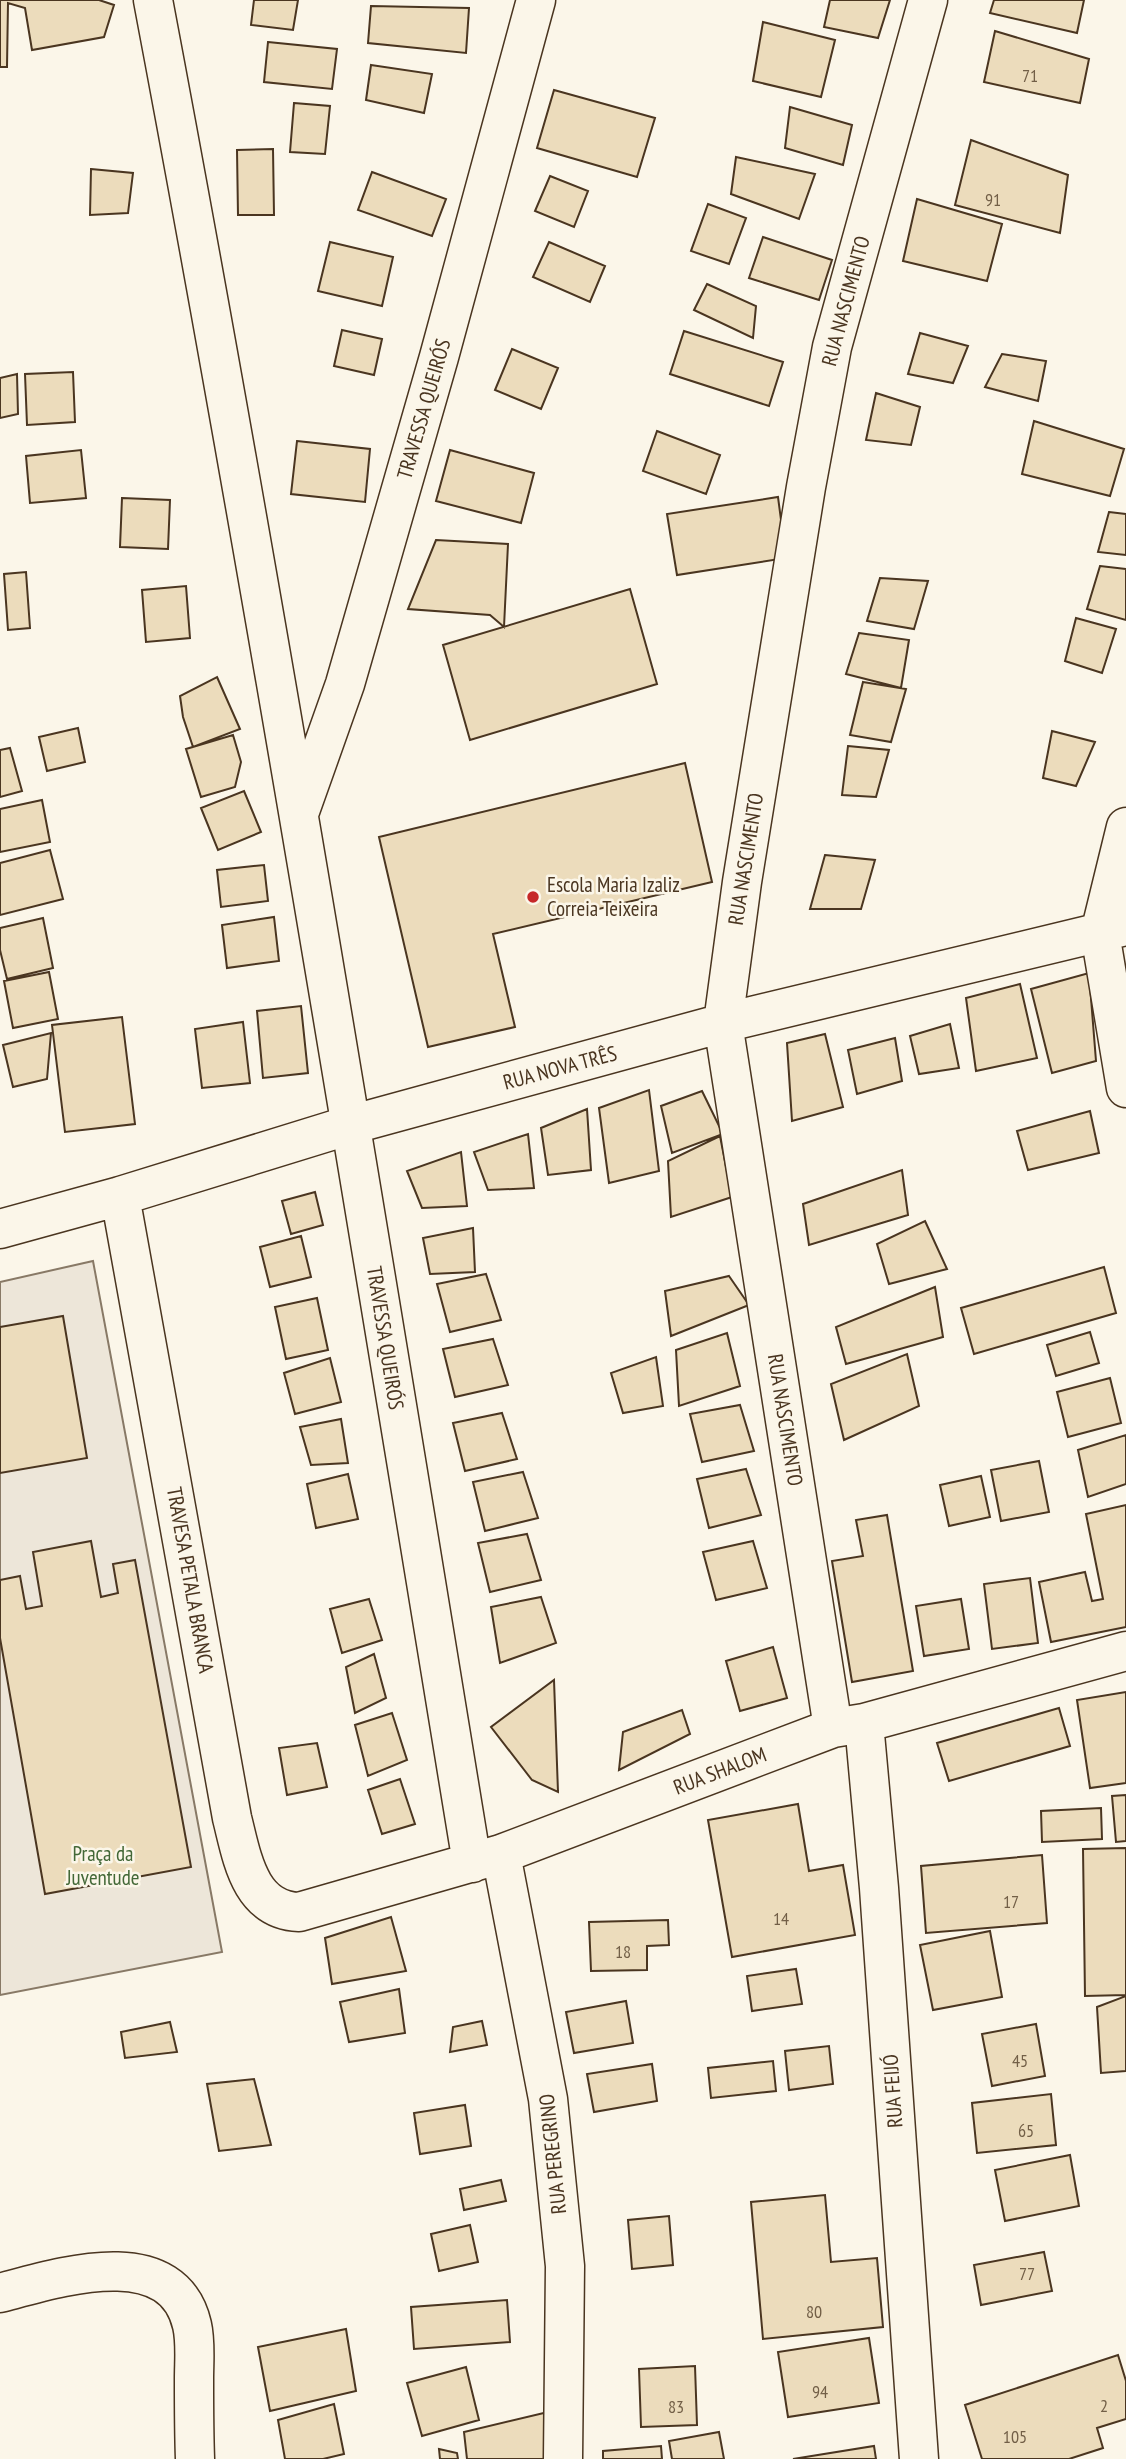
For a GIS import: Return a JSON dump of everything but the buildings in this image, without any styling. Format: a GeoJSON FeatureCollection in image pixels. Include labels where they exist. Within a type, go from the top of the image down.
{"type":"FeatureCollection","features":[{"type":"Feature","properties":{"kind":"street","name":"TRAVESSA QUEIRÓS"},"geometry":{"type":"LineString","coordinates":[[153,0],[299,813],[350,1125],[487,1858]]}},
{"type":"Feature","properties":{"kind":"street","name":"TRAVESSA QUEIRÓS"},"geometry":{"type":"LineString","coordinates":[[299,813],[353,658],[439,358],[536,0]]}},
{"type":"Feature","properties":{"kind":"street","name":"RUA NASCIMENTO"},"geometry":{"type":"LineString","coordinates":[[848,1726],[723,1023],[741,882],[806,487],[832,347],[928,0]]}},
{"type":"Feature","properties":{"kind":"street"},"geometry":{"type":"LineString","coordinates":[[1126,827],[1113,929],[1126,1088]]}},
{"type":"Feature","properties":{"kind":"street","name":"RUA NOVA TRÊS"},"geometry":{"type":"LineString","coordinates":[[0,1229],[120,1196],[350,1125],[723,1023],[1113,929]]}},
{"type":"Feature","properties":{"kind":"street","name":"TRAVESA PETALA BRANCA"},"geometry":{"type":"LineString","coordinates":[[120,1196],[232,1818],[243,1864],[255,1889],[271,1904],[285,1911],[299,1912],[319,1905]]}},
{"type":"Feature","properties":{"kind":"street","name":"RUA SHALOM"},"geometry":{"type":"LineString","coordinates":[[319,1905],[487,1858],[848,1726],[1126,1651]]}},
{"type":"Feature","properties":{"kind":"street","name":"RUA FEIJÓ"},"geometry":{"type":"LineString","coordinates":[[848,1726],[879,1888],[919,2459]]}},
{"type":"Feature","properties":{"kind":"street","name":"RUA PEREGRINO"},"geometry":{"type":"LineString","coordinates":[[487,1858],[548,2099],[565,2266],[563,2459]]}},
{"type":"Feature","properties":{"kind":"street"},"geometry":{"type":"LineString","coordinates":[[0,2293],[71,2275],[134,2271],[159,2280],[180,2298],[192,2324],[195,2459]]}},
{"type":"Feature","properties":{"kind":"green space","name":"Praça da Juventude"},"geometry":{"type":"Polygon","coordinates":[[[93,1261],[222,1952],[0,1995],[0,1282],[93,1261]]]}},
{"type":"Feature","properties":{"kind":"place","name":"Escola Maria Izaliz Correia Teixeira"},"geometry":{"type":"Point","coordinates":[533,897]}}]}
